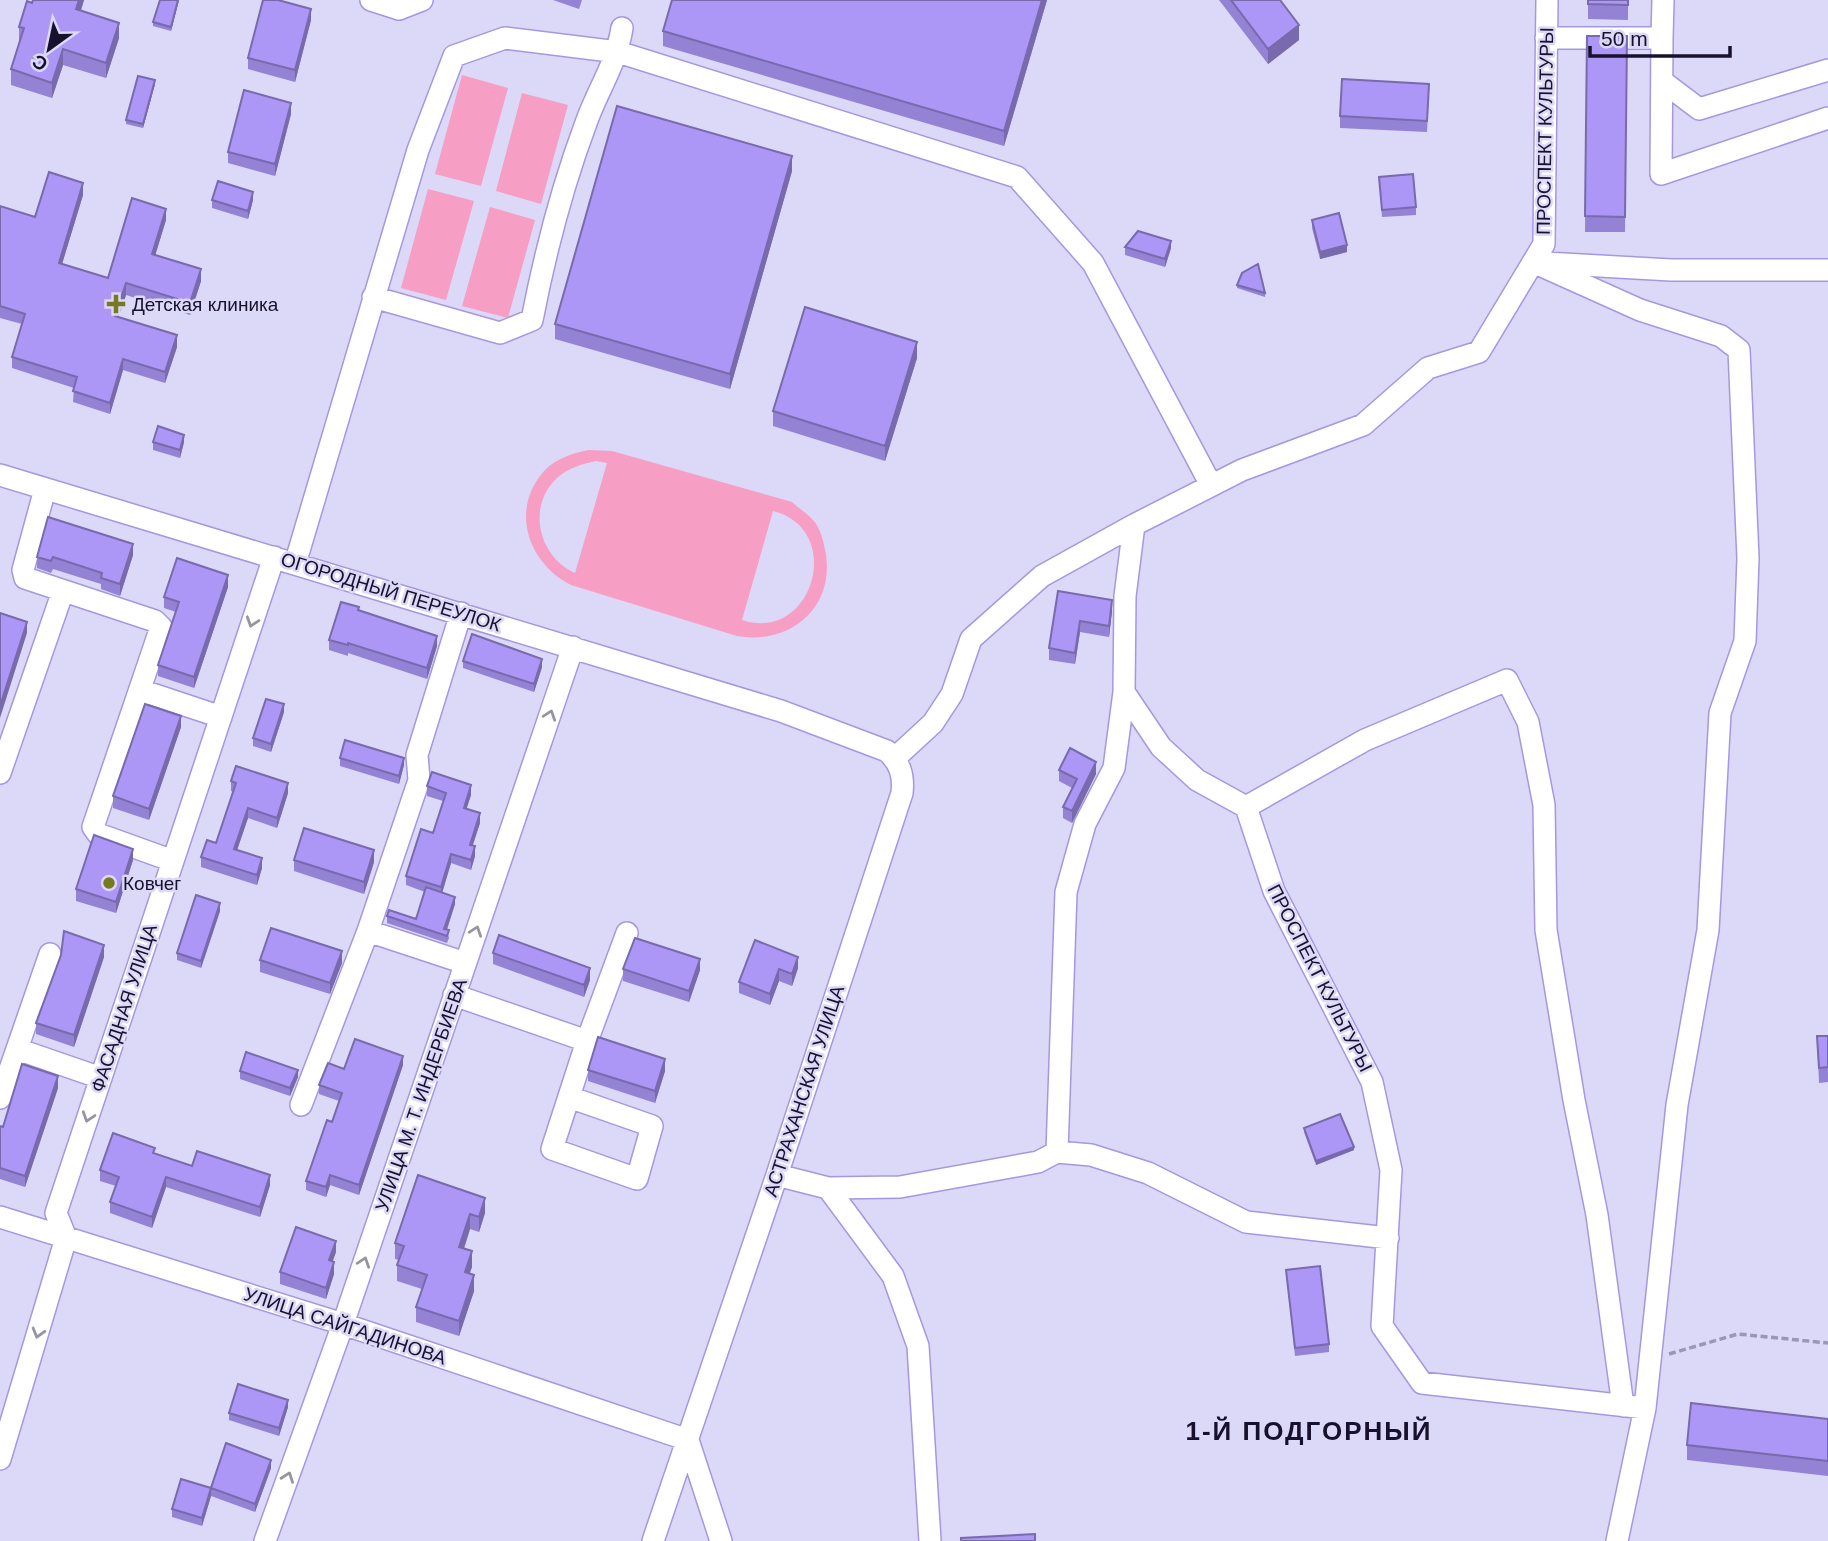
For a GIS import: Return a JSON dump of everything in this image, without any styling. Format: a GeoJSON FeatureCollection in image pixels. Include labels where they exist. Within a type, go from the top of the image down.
{"type":"FeatureCollection","features":[{"type":"Feature","properties":{"kind":"street"},"geometry":{"type":"LineString","coordinates":[[371,0],[399,9],[422,0]]}},
{"type":"Feature","properties":{"kind":"street","name":"ПРОСПЕКТ КУЛЬТУРЫ"},"geometry":{"type":"LineString","coordinates":[[895,758],[933,723],[951,694],[971,639],[1042,576],[1244,469],[1363,425],[1428,368],[1479,352],[1544,244],[1547,0]]}},
{"type":"Feature","properties":{"kind":"street"},"geometry":{"type":"LineString","coordinates":[[1663,0],[1661,174],[1828,118]]}},
{"type":"Feature","properties":{"kind":"street"},"geometry":{"type":"LineString","coordinates":[[373,297],[500,333],[531,320],[548,240],[582,135],[618,52],[622,28]]}},
{"type":"Feature","properties":{"kind":"street"},"geometry":{"type":"LineString","coordinates":[[295,564],[418,150],[454,56],[505,38],[618,52],[1017,177],[1093,263],[1211,485]]}},
{"type":"Feature","properties":{"kind":"street"},"geometry":{"type":"LineString","coordinates":[[1546,38],[1662,38]]}},
{"type":"Feature","properties":{"kind":"street"},"geometry":{"type":"LineString","coordinates":[[1662,81],[1699,109],[1828,70]]}},
{"type":"Feature","properties":{"kind":"street"},"geometry":{"type":"LineString","coordinates":[[1533,262],[1671,270],[1828,270]]}},
{"type":"Feature","properties":{"kind":"street"},"geometry":{"type":"LineString","coordinates":[[1533,262],[1640,310],[1721,336],[1739,350],[1748,558],[1745,641],[1720,713],[1708,930],[1677,1105],[1645,1408],[1617,1541]]}},
{"type":"Feature","properties":{"kind":"street","name":"ОГОРОДНЫЙ ПЕРЕУЛОК"},"geometry":{"type":"LineString","coordinates":[[0,475],[781,710],[887,751],[895,758]]}},
{"type":"Feature","properties":{"kind":"street"},"geometry":{"type":"LineString","coordinates":[[45,489],[23,574],[28,580],[159,623],[161,632],[93,827],[98,834],[173,861]]}},
{"type":"Feature","properties":{"kind":"street"},"geometry":{"type":"LineString","coordinates":[[1058,1152],[1066,892],[1084,824],[1114,768],[1124,692],[1125,596],[1134,525]]}},
{"type":"Feature","properties":{"kind":"street","name":"ФАСАДНАЯ УЛИЦА"},"geometry":{"type":"LineString","coordinates":[[0,1459],[66,1238],[56,1213],[274,557]]}},
{"type":"Feature","properties":{"kind":"street"},"geometry":{"type":"LineString","coordinates":[[0,773],[63,591]]}},
{"type":"Feature","properties":{"kind":"street"},"geometry":{"type":"LineString","coordinates":[[301,1105],[368,931],[419,780],[418,755],[461,613]]}},
{"type":"Feature","properties":{"kind":"street","name":"УЛИЦА М. Т. ИНДЕРБИЕВА"},"geometry":{"type":"LineString","coordinates":[[265,1541],[343,1324],[573,647]]}},
{"type":"Feature","properties":{"kind":"street"},"geometry":{"type":"LineString","coordinates":[[1124,692],[1161,747],[1197,780],[1246,807],[1365,740],[1507,680],[1528,722],[1544,805],[1546,930],[1574,1100],[1597,1215],[1623,1406]]}},
{"type":"Feature","properties":{"kind":"street"},"geometry":{"type":"LineString","coordinates":[[140,690],[221,717]]}},
{"type":"Feature","properties":{"kind":"street","name":"АСТРАХАНСКАЯ УЛИЦА"},"geometry":{"type":"LineString","coordinates":[[653,1541],[902,793],[903,780],[895,758]]}},
{"type":"Feature","properties":{"kind":"street","name":"ПРОСПЕКТ КУЛЬТУРЫ"},"geometry":{"type":"LineString","coordinates":[[1246,807],[1274,891],[1372,1082],[1391,1170],[1382,1326],[1422,1383],[1645,1408]]}},
{"type":"Feature","properties":{"kind":"street"},"geometry":{"type":"LineString","coordinates":[[368,931],[465,963]]}},
{"type":"Feature","properties":{"kind":"street"},"geometry":{"type":"LineString","coordinates":[[569,1097],[652,1126],[637,1178],[552,1149],[587,1041],[627,933]]}},
{"type":"Feature","properties":{"kind":"street"},"geometry":{"type":"LineString","coordinates":[[0,1098],[50,954]]}},
{"type":"Feature","properties":{"kind":"street"},"geometry":{"type":"LineString","coordinates":[[454,995],[587,1041]]}},
{"type":"Feature","properties":{"kind":"street"},"geometry":{"type":"LineString","coordinates":[[17,1049],[101,1078]]}},
{"type":"Feature","properties":{"kind":"street"},"geometry":{"type":"LineString","coordinates":[[777,1175],[828,1188],[900,1187],[1038,1162],[1058,1152],[1091,1155],[1148,1173],[1245,1222],[1388,1238]]}},
{"type":"Feature","properties":{"kind":"street"},"geometry":{"type":"LineString","coordinates":[[828,1188],[893,1276],[918,1346],[930,1541]]}},
{"type":"Feature","properties":{"kind":"street","name":"УЛИЦА САЙГАДИНОВА"},"geometry":{"type":"LineString","coordinates":[[0,1217],[343,1324],[688,1440]]}},
{"type":"Feature","properties":{"kind":"street"},"geometry":{"type":"LineString","coordinates":[[688,1440],[722,1541]]}},
{"type":"Feature","properties":{"kind":"path"},"geometry":{"type":"LineString","coordinates":[[1650,1359],[1738,1334],[1828,1343]]}},
{"type":"Feature","properties":{"kind":"shaded area"},"geometry":{"type":"Polygon","coordinates":[[[462,75],[508,88],[481,186],[435,174],[462,75]]]}},
{"type":"Feature","properties":{"kind":"shaded area"},"geometry":{"type":"Polygon","coordinates":[[[522,93],[568,105],[541,204],[496,191],[522,93]]]}},
{"type":"Feature","properties":{"kind":"shaded area"},"geometry":{"type":"Polygon","coordinates":[[[428,189],[474,201],[446,300],[401,288],[428,189]]]}},
{"type":"Feature","properties":{"kind":"shaded area"},"geometry":{"type":"Polygon","coordinates":[[[490,207],[535,220],[508,318],[462,306],[490,207]]]}},
{"type":"Feature","properties":{"kind":"shaded area"},"geometry":{"type":"Polygon","coordinates":[[[589,450],[612,451],[792,502],[816,524],[826,555],[827,575],[823,592],[815,607],[804,620],[774,635],[737,636],[571,585],[556,575],[534,549],[528,534],[528,501],[534,485],[545,470],[571,454],[589,450]],[[596,461],[575,467],[557,478],[547,490],[542,503],[540,517],[545,544],[563,566],[575,573],[607,463],[596,461]],[[773,511],[742,620],[767,623],[787,616],[802,601],[812,581],[814,560],[809,539],[796,522],[773,511]]]}},
{"type":"Feature","properties":{"kind":"building"},"geometry":{"type":"Polygon","coordinates":[[[33,0],[79,0],[76,9],[119,23],[106,63],[63,49],[52,83],[11,69],[24,28],[19,27],[27,1],[32,3],[33,0]]]}},
{"type":"Feature","properties":{"kind":"building"},"geometry":{"type":"Polygon","coordinates":[[[160,0],[178,0],[171,27],[153,22],[160,0]]]}},
{"type":"Feature","properties":{"kind":"building"},"geometry":{"type":"Polygon","coordinates":[[[263,0],[278,0],[311,9],[295,70],[248,58],[263,0]]]}},
{"type":"Feature","properties":{"kind":"building"},"geometry":{"type":"Polygon","coordinates":[[[672,0],[1042,0],[1004,131],[663,31],[672,0]]]}},
{"type":"Feature","properties":{"kind":"building"},"geometry":{"type":"Polygon","coordinates":[[[1231,0],[1280,0],[1299,25],[1268,49],[1231,0]]]}},
{"type":"Feature","properties":{"kind":"building"},"geometry":{"type":"Polygon","coordinates":[[[1588,0],[1628,0],[1628,5],[1588,4],[1588,0]]]}},
{"type":"Feature","properties":{"kind":"building"},"geometry":{"type":"Polygon","coordinates":[[[1587,36],[1627,36],[1625,217],[1585,216],[1587,36]]]}},
{"type":"Feature","properties":{"kind":"building"},"geometry":{"type":"Polygon","coordinates":[[[138,76],[155,80],[143,124],[126,120],[138,76]]]}},
{"type":"Feature","properties":{"kind":"building"},"geometry":{"type":"Polygon","coordinates":[[[1342,79],[1429,84],[1427,121],[1340,116],[1342,79]]]}},
{"type":"Feature","properties":{"kind":"building"},"geometry":{"type":"Polygon","coordinates":[[[244,90],[291,103],[275,164],[228,152],[244,90]]]}},
{"type":"Feature","properties":{"kind":"building"},"geometry":{"type":"Polygon","coordinates":[[[617,106],[792,156],[730,374],[555,324],[617,106]]]}},
{"type":"Feature","properties":{"kind":"building"},"geometry":{"type":"Polygon","coordinates":[[[49,172],[83,183],[59,263],[108,278],[132,198],[166,209],[152,254],[201,269],[190,303],[126,283],[115,316],[177,335],[165,372],[123,359],[110,403],[73,391],[77,377],[12,357],[25,314],[0,306],[0,206],[35,217],[49,172]]]}},
{"type":"Feature","properties":{"kind":"building"},"geometry":{"type":"Polygon","coordinates":[[[1413,174],[1416,207],[1382,210],[1379,177],[1413,174]]]}},
{"type":"Feature","properties":{"kind":"building"},"geometry":{"type":"Polygon","coordinates":[[[218,181],[253,192],[248,211],[212,200],[218,181]]]}},
{"type":"Feature","properties":{"kind":"building"},"geometry":{"type":"Polygon","coordinates":[[[1339,213],[1347,245],[1320,252],[1312,220],[1339,213]]]}},
{"type":"Feature","properties":{"kind":"building"},"geometry":{"type":"Polygon","coordinates":[[[1138,231],[1171,241],[1165,259],[1125,247],[1138,231]]]}},
{"type":"Feature","properties":{"kind":"building"},"geometry":{"type":"Polygon","coordinates":[[[1258,264],[1265,293],[1237,285],[1242,273],[1258,264]]]}},
{"type":"Feature","properties":{"kind":"building"},"geometry":{"type":"Polygon","coordinates":[[[805,307],[917,342],[885,446],[773,411],[805,307]]]}},
{"type":"Feature","properties":{"kind":"building"},"geometry":{"type":"Polygon","coordinates":[[[158,426],[184,435],[180,450],[153,442],[158,426]]]}},
{"type":"Feature","properties":{"kind":"building"},"geometry":{"type":"Polygon","coordinates":[[[48,517],[133,544],[120,584],[101,578],[102,573],[53,557],[51,561],[37,557],[48,517]]]}},
{"type":"Feature","properties":{"kind":"building"},"geometry":{"type":"Polygon","coordinates":[[[177,558],[228,575],[194,677],[158,665],[179,602],[164,597],[177,558]]]}},
{"type":"Feature","properties":{"kind":"building"},"geometry":{"type":"Polygon","coordinates":[[[1058,591],[1112,600],[1109,626],[1080,621],[1075,653],[1049,648],[1058,591]]]}},
{"type":"Feature","properties":{"kind":"building"},"geometry":{"type":"Polygon","coordinates":[[[341,602],[437,636],[427,668],[348,643],[329,640],[341,602]]]}},
{"type":"Feature","properties":{"kind":"building"},"geometry":{"type":"Polygon","coordinates":[[[0,613],[27,622],[0,706],[0,613]]]}},
{"type":"Feature","properties":{"kind":"building"},"geometry":{"type":"Polygon","coordinates":[[[472,634],[542,659],[534,684],[463,661],[472,634]]]}},
{"type":"Feature","properties":{"kind":"building"},"geometry":{"type":"Polygon","coordinates":[[[266,699],[284,704],[271,744],[253,738],[266,699]]]}},
{"type":"Feature","properties":{"kind":"building"},"geometry":{"type":"Polygon","coordinates":[[[145,704],[181,716],[149,809],[113,796],[145,704]]]}},
{"type":"Feature","properties":{"kind":"building"},"geometry":{"type":"Polygon","coordinates":[[[345,740],[404,758],[399,776],[340,758],[345,740]]]}},
{"type":"Feature","properties":{"kind":"building"},"geometry":{"type":"Polygon","coordinates":[[[1070,748],[1096,762],[1072,811],[1063,807],[1077,779],[1059,770],[1070,748]]]}},
{"type":"Feature","properties":{"kind":"building"},"geometry":{"type":"Polygon","coordinates":[[[236,766],[288,783],[277,818],[248,808],[234,849],[262,858],[257,875],[201,857],[207,840],[216,843],[236,783],[231,781],[236,766]]]}},
{"type":"Feature","properties":{"kind":"building"},"geometry":{"type":"Polygon","coordinates":[[[432,772],[471,785],[464,808],[480,813],[470,845],[475,846],[471,860],[451,854],[441,887],[406,876],[421,829],[433,833],[446,793],[427,786],[432,772]]]}},
{"type":"Feature","properties":{"kind":"building"},"geometry":{"type":"Polygon","coordinates":[[[304,828],[374,850],[364,882],[294,860],[304,828]]]}},
{"type":"Feature","properties":{"kind":"building"},"geometry":{"type":"Polygon","coordinates":[[[94,835],[133,849],[116,902],[76,889],[94,835]]]}},
{"type":"Feature","properties":{"kind":"building"},"geometry":{"type":"Polygon","coordinates":[[[426,887],[455,897],[444,929],[449,930],[447,936],[387,916],[389,910],[416,919],[426,887]]]}},
{"type":"Feature","properties":{"kind":"building"},"geometry":{"type":"Polygon","coordinates":[[[196,895],[220,903],[201,961],[177,953],[196,895]]]}},
{"type":"Feature","properties":{"kind":"building"},"geometry":{"type":"Polygon","coordinates":[[[271,928],[342,951],[330,983],[260,960],[271,928]]]}},
{"type":"Feature","properties":{"kind":"building"},"geometry":{"type":"Polygon","coordinates":[[[64,931],[104,945],[74,1035],[36,1023],[61,955],[64,931]]]}},
{"type":"Feature","properties":{"kind":"building"},"geometry":{"type":"Polygon","coordinates":[[[499,935],[590,968],[584,985],[493,953],[499,935]]]}},
{"type":"Feature","properties":{"kind":"building"},"geometry":{"type":"Polygon","coordinates":[[[635,938],[700,959],[689,991],[623,969],[635,938]]]}},
{"type":"Feature","properties":{"kind":"building"},"geometry":{"type":"Polygon","coordinates":[[[755,940],[798,957],[792,974],[779,969],[770,994],[739,982],[755,940]]]}},
{"type":"Feature","properties":{"kind":"building"},"geometry":{"type":"Polygon","coordinates":[[[1817,1036],[1828,1036],[1828,1067],[1819,1068],[1817,1036]]]}},
{"type":"Feature","properties":{"kind":"building"},"geometry":{"type":"Polygon","coordinates":[[[598,1037],[665,1059],[655,1091],[588,1070],[598,1037]]]}},
{"type":"Feature","properties":{"kind":"building"},"geometry":{"type":"Polygon","coordinates":[[[355,1039],[403,1056],[359,1185],[330,1175],[326,1187],[306,1181],[327,1120],[332,1122],[342,1093],[319,1085],[328,1063],[344,1069],[355,1039]]]}},
{"type":"Feature","properties":{"kind":"building"},"geometry":{"type":"Polygon","coordinates":[[[246,1052],[298,1070],[290,1088],[240,1071],[246,1052]]]}},
{"type":"Feature","properties":{"kind":"building"},"geometry":{"type":"Polygon","coordinates":[[[22,1064],[58,1076],[25,1176],[0,1168],[0,1126],[3,1127],[22,1064]]]}},
{"type":"Feature","properties":{"kind":"building"},"geometry":{"type":"Polygon","coordinates":[[[1340,1114],[1354,1147],[1316,1161],[1304,1128],[1340,1114]]]}},
{"type":"Feature","properties":{"kind":"building"},"geometry":{"type":"Polygon","coordinates":[[[113,1133],[155,1148],[153,1153],[192,1166],[197,1151],[270,1175],[260,1207],[166,1177],[152,1217],[110,1202],[119,1177],[100,1170],[113,1133]]]}},
{"type":"Feature","properties":{"kind":"building"},"geometry":{"type":"Polygon","coordinates":[[[418,1175],[485,1198],[479,1217],[470,1214],[459,1247],[472,1251],[465,1272],[474,1275],[459,1321],[416,1307],[427,1275],[397,1265],[404,1246],[395,1243],[418,1175]]]}},
{"type":"Feature","properties":{"kind":"building"},"geometry":{"type":"Polygon","coordinates":[[[296,1227],[336,1241],[329,1260],[334,1262],[326,1288],[280,1272],[296,1227]]]}},
{"type":"Feature","properties":{"kind":"building"},"geometry":{"type":"Polygon","coordinates":[[[1320,1266],[1329,1344],[1295,1348],[1286,1270],[1320,1266]]]}},
{"type":"Feature","properties":{"kind":"building"},"geometry":{"type":"Polygon","coordinates":[[[238,1384],[288,1400],[279,1428],[229,1413],[238,1384]]]}},
{"type":"Feature","properties":{"kind":"building"},"geometry":{"type":"Polygon","coordinates":[[[1691,1403],[1828,1419],[1828,1461],[1687,1445],[1691,1403]]]}},
{"type":"Feature","properties":{"kind":"building"},"geometry":{"type":"Polygon","coordinates":[[[226,1443],[271,1460],[255,1504],[211,1488],[226,1443]]]}},
{"type":"Feature","properties":{"kind":"building"},"geometry":{"type":"Polygon","coordinates":[[[181,1479],[211,1488],[202,1518],[172,1509],[181,1479]]]}},
{"type":"Feature","properties":{"kind":"building"},"geometry":{"type":"Polygon","coordinates":[[[1035,1534],[1035,1541],[961,1541],[961,1538],[1035,1534]]]}},
{"type":"Feature","properties":{"kind":"place","name":"Детская клиника"},"geometry":{"type":"Point","coordinates":[116,304]}},
{"type":"Feature","properties":{"kind":"place","name":"Ковчег"},"geometry":{"type":"Point","coordinates":[109,883]}},
{"type":"Feature","properties":{"kind":"district","name":"1-Й ПОДГОРНЫЙ"},"geometry":{"type":"Point","coordinates":[1309,1431]}}]}
